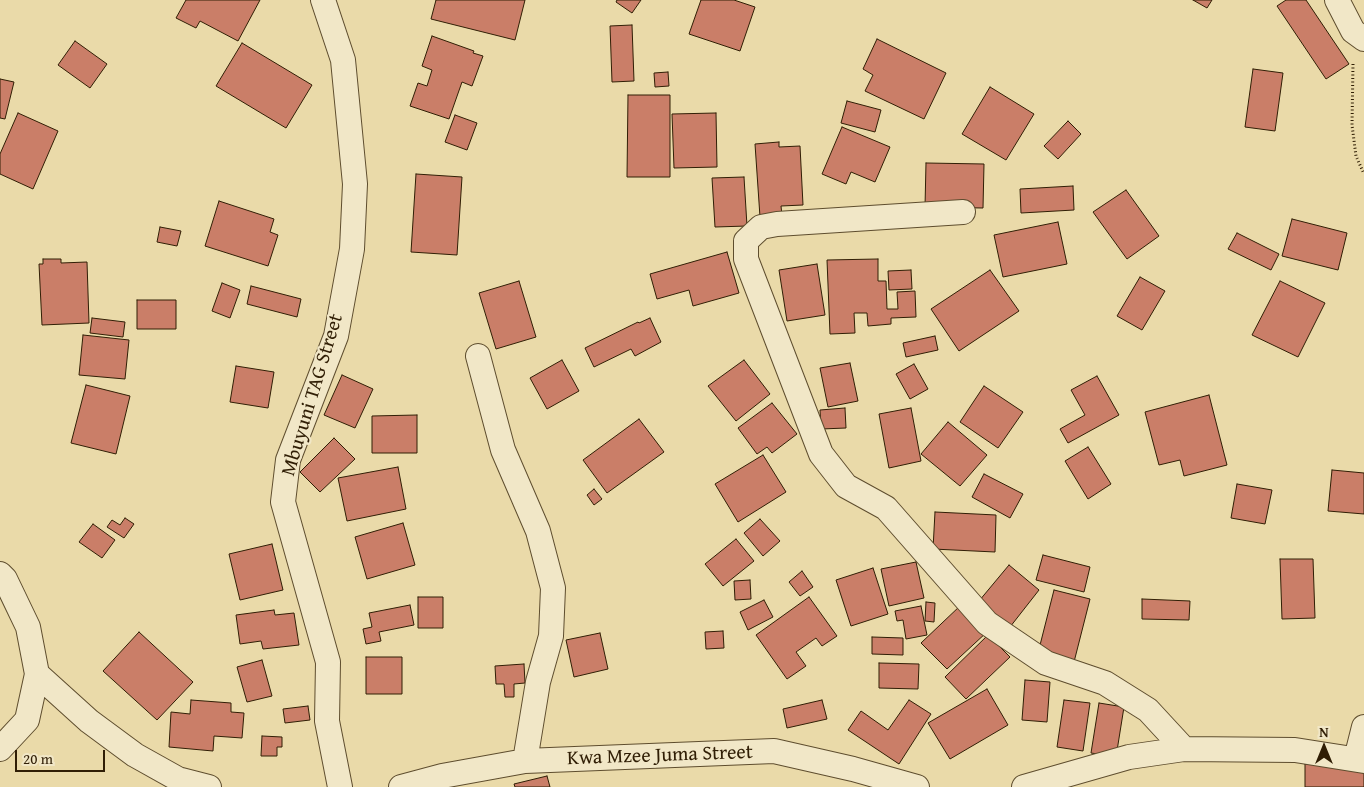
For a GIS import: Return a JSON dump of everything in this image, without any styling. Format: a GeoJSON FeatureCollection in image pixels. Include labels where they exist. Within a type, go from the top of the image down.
{"type":"FeatureCollection","features":[{"type":"Feature","properties":{"kind":"street","name":"Mbuyuni TAG Street"},"geometry":{"type":"LineString","coordinates":[[324,0],[343,60],[355,184],[352,248],[336,336],[288,460],[283,502],[328,662],[327,721],[340,787]]}},
{"type":"Feature","properties":{"kind":"street"},"geometry":{"type":"LineString","coordinates":[[1337,0],[1359,35]]}},
{"type":"Feature","properties":{"kind":"street"},"geometry":{"type":"LineString","coordinates":[[963,212],[777,224],[761,227],[746,241],[746,259],[821,454],[846,486],[886,508],[987,623],[1046,663],[1105,683],[1148,710],[1184,749]]}},
{"type":"Feature","properties":{"kind":"street"},"geometry":{"type":"LineString","coordinates":[[478,356],[503,450],[538,531],[553,588],[551,636],[538,682],[525,762]]}},
{"type":"Feature","properties":{"kind":"street"},"geometry":{"type":"LineString","coordinates":[[0,574],[5,579],[28,627],[37,674],[27,720],[0,749]]}},
{"type":"Feature","properties":{"kind":"street"},"geometry":{"type":"LineString","coordinates":[[37,674],[89,721],[135,754],[178,779],[209,787]]}},
{"type":"Feature","properties":{"kind":"street"},"geometry":{"type":"LineString","coordinates":[[1024,787],[1129,757],[1184,749],[1295,750],[1360,760],[1364,727]]}},
{"type":"Feature","properties":{"kind":"street","name":"Kwa Mzee Juma Street"},"geometry":{"type":"LineString","coordinates":[[401,787],[445,781],[525,762],[774,751],[911,786]]}},
{"type":"Feature","properties":{"kind":"path"},"geometry":{"type":"LineString","coordinates":[[1359,35],[1352,125],[1356,156],[1364,174]]}},
{"type":"Feature","properties":{"kind":"building"},"geometry":{"type":"Polygon","coordinates":[[[186,0],[260,0],[238,41],[200,21],[196,28],[176,18],[186,0]]]}},
{"type":"Feature","properties":{"kind":"building"},"geometry":{"type":"Polygon","coordinates":[[[436,0],[525,0],[515,40],[431,19],[436,0]]]}},
{"type":"Feature","properties":{"kind":"building"},"geometry":{"type":"Polygon","coordinates":[[[617,0],[641,0],[632,13],[616,2],[617,0]]]}},
{"type":"Feature","properties":{"kind":"building"},"geometry":{"type":"Polygon","coordinates":[[[701,0],[734,0],[755,7],[740,51],[689,34],[701,0]]]}},
{"type":"Feature","properties":{"kind":"building"},"geometry":{"type":"Polygon","coordinates":[[[1193,0],[1212,0],[1207,8],[1193,0]]]}},
{"type":"Feature","properties":{"kind":"building"},"geometry":{"type":"Polygon","coordinates":[[[1286,0],[1306,0],[1349,64],[1326,79],[1277,6],[1286,0]]]}},
{"type":"Feature","properties":{"kind":"building"},"geometry":{"type":"Polygon","coordinates":[[[632,25],[634,81],[612,82],[610,26],[632,25]]]}},
{"type":"Feature","properties":{"kind":"building"},"geometry":{"type":"Polygon","coordinates":[[[432,36],[483,56],[472,86],[462,82],[449,119],[410,106],[418,83],[427,86],[432,70],[422,66],[432,36]]]}},
{"type":"Feature","properties":{"kind":"building"},"geometry":{"type":"Polygon","coordinates":[[[877,39],[946,73],[924,119],[865,91],[873,75],[863,69],[877,39]]]}},
{"type":"Feature","properties":{"kind":"building"},"geometry":{"type":"Polygon","coordinates":[[[75,41],[107,64],[90,88],[58,65],[75,41]]]}},
{"type":"Feature","properties":{"kind":"building"},"geometry":{"type":"Polygon","coordinates":[[[242,43],[312,85],[286,128],[216,86],[242,43]]]}},
{"type":"Feature","properties":{"kind":"building"},"geometry":{"type":"Polygon","coordinates":[[[1253,69],[1283,73],[1275,131],[1245,127],[1253,69]]]}},
{"type":"Feature","properties":{"kind":"building"},"geometry":{"type":"Polygon","coordinates":[[[668,72],[669,86],[655,87],[654,73],[668,72]]]}},
{"type":"Feature","properties":{"kind":"building"},"geometry":{"type":"Polygon","coordinates":[[[0,79],[14,82],[5,119],[0,118],[0,79]]]}},
{"type":"Feature","properties":{"kind":"building"},"geometry":{"type":"Polygon","coordinates":[[[990,87],[1034,114],[1006,160],[962,134],[990,87]]]}},
{"type":"Feature","properties":{"kind":"building"},"geometry":{"type":"Polygon","coordinates":[[[628,95],[670,95],[670,177],[627,177],[628,95]]]}},
{"type":"Feature","properties":{"kind":"building"},"geometry":{"type":"Polygon","coordinates":[[[847,101],[881,110],[875,132],[841,123],[847,101]]]}},
{"type":"Feature","properties":{"kind":"building"},"geometry":{"type":"Polygon","coordinates":[[[18,113],[58,131],[33,189],[0,174],[0,154],[18,113]]]}},
{"type":"Feature","properties":{"kind":"building"},"geometry":{"type":"Polygon","coordinates":[[[716,113],[717,167],[674,168],[672,114],[716,113]]]}},
{"type":"Feature","properties":{"kind":"building"},"geometry":{"type":"Polygon","coordinates":[[[455,115],[477,123],[467,150],[445,142],[455,115]]]}},
{"type":"Feature","properties":{"kind":"building"},"geometry":{"type":"Polygon","coordinates":[[[1068,121],[1081,134],[1058,159],[1044,146],[1068,121]]]}},
{"type":"Feature","properties":{"kind":"building"},"geometry":{"type":"Polygon","coordinates":[[[842,127],[890,147],[875,182],[851,172],[846,184],[822,174],[842,127]]]}},
{"type":"Feature","properties":{"kind":"building"},"geometry":{"type":"Polygon","coordinates":[[[779,142],[779,147],[800,146],[803,205],[781,206],[782,216],[760,217],[755,144],[779,142]]]}},
{"type":"Feature","properties":{"kind":"building"},"geometry":{"type":"Polygon","coordinates":[[[926,163],[984,164],[983,208],[925,207],[926,163]]]}},
{"type":"Feature","properties":{"kind":"building"},"geometry":{"type":"Polygon","coordinates":[[[416,174],[462,177],[457,255],[411,252],[416,174]]]}},
{"type":"Feature","properties":{"kind":"building"},"geometry":{"type":"Polygon","coordinates":[[[744,177],[747,226],[715,227],[712,178],[744,177]]]}},
{"type":"Feature","properties":{"kind":"building"},"geometry":{"type":"Polygon","coordinates":[[[1073,186],[1074,210],[1021,213],[1020,189],[1073,186]]]}},
{"type":"Feature","properties":{"kind":"building"},"geometry":{"type":"Polygon","coordinates":[[[1126,190],[1159,236],[1127,259],[1093,212],[1126,190]]]}},
{"type":"Feature","properties":{"kind":"building"},"geometry":{"type":"Polygon","coordinates":[[[219,201],[274,219],[270,232],[278,235],[268,266],[205,246],[219,201]]]}},
{"type":"Feature","properties":{"kind":"building"},"geometry":{"type":"Polygon","coordinates":[[[1292,219],[1347,233],[1338,270],[1282,256],[1292,219]]]}},
{"type":"Feature","properties":{"kind":"building"},"geometry":{"type":"Polygon","coordinates":[[[1058,222],[1067,264],[1003,277],[994,235],[1058,222]]]}},
{"type":"Feature","properties":{"kind":"building"},"geometry":{"type":"Polygon","coordinates":[[[160,227],[181,231],[177,246],[157,242],[160,227]]]}},
{"type":"Feature","properties":{"kind":"building"},"geometry":{"type":"Polygon","coordinates":[[[1237,233],[1279,254],[1271,270],[1228,249],[1237,233]]]}},
{"type":"Feature","properties":{"kind":"building"},"geometry":{"type":"Polygon","coordinates":[[[727,252],[739,293],[693,306],[689,290],[657,299],[650,274],[727,252]]]}},
{"type":"Feature","properties":{"kind":"building"},"geometry":{"type":"Polygon","coordinates":[[[43,259],[61,259],[61,263],[87,262],[89,323],[42,325],[39,264],[43,264],[43,259]]]}},
{"type":"Feature","properties":{"kind":"building"},"geometry":{"type":"Polygon","coordinates":[[[878,259],[878,281],[886,281],[887,309],[898,309],[897,292],[915,291],[916,317],[891,318],[891,324],[868,326],[867,313],[854,313],[855,333],[830,334],[827,260],[878,259]]]}},
{"type":"Feature","properties":{"kind":"building"},"geometry":{"type":"Polygon","coordinates":[[[817,264],[825,315],[787,321],[779,270],[817,264]]]}},
{"type":"Feature","properties":{"kind":"building"},"geometry":{"type":"Polygon","coordinates":[[[911,270],[912,289],[889,290],[888,271],[911,270]]]}},
{"type":"Feature","properties":{"kind":"building"},"geometry":{"type":"Polygon","coordinates":[[[990,270],[1019,311],[959,351],[931,309],[990,270]]]}},
{"type":"Feature","properties":{"kind":"building"},"geometry":{"type":"Polygon","coordinates":[[[1140,277],[1165,291],[1142,330],[1117,316],[1140,277]]]}},
{"type":"Feature","properties":{"kind":"building"},"geometry":{"type":"Polygon","coordinates":[[[519,281],[536,337],[496,349],[479,293],[519,281]]]}},
{"type":"Feature","properties":{"kind":"building"},"geometry":{"type":"Polygon","coordinates":[[[1280,281],[1325,303],[1298,357],[1252,335],[1280,281]]]}},
{"type":"Feature","properties":{"kind":"building"},"geometry":{"type":"Polygon","coordinates":[[[222,283],[240,290],[230,318],[212,311],[222,283]]]}},
{"type":"Feature","properties":{"kind":"building"},"geometry":{"type":"Polygon","coordinates":[[[251,286],[301,299],[297,317],[247,304],[251,286]]]}},
{"type":"Feature","properties":{"kind":"building"},"geometry":{"type":"Polygon","coordinates":[[[137,300],[176,300],[176,329],[137,329],[137,300]]]}},
{"type":"Feature","properties":{"kind":"building"},"geometry":{"type":"Polygon","coordinates":[[[92,318],[125,322],[123,337],[90,333],[92,318]]]}},
{"type":"Feature","properties":{"kind":"building"},"geometry":{"type":"Polygon","coordinates":[[[650,318],[661,342],[635,356],[631,349],[594,367],[585,348],[650,318]]]}},
{"type":"Feature","properties":{"kind":"building"},"geometry":{"type":"Polygon","coordinates":[[[83,335],[129,340],[125,379],[79,375],[83,335]]]}},
{"type":"Feature","properties":{"kind":"building"},"geometry":{"type":"Polygon","coordinates":[[[935,336],[938,350],[906,357],[903,343],[935,336]]]}},
{"type":"Feature","properties":{"kind":"building"},"geometry":{"type":"Polygon","coordinates":[[[562,360],[579,391],[547,409],[530,378],[562,360]]]}},
{"type":"Feature","properties":{"kind":"building"},"geometry":{"type":"Polygon","coordinates":[[[744,360],[770,394],[736,421],[708,386],[744,360]]]}},
{"type":"Feature","properties":{"kind":"building"},"geometry":{"type":"Polygon","coordinates":[[[850,363],[858,401],[828,407],[820,368],[850,363]]]}},
{"type":"Feature","properties":{"kind":"building"},"geometry":{"type":"Polygon","coordinates":[[[914,364],[928,389],[910,399],[896,374],[914,364]]]}},
{"type":"Feature","properties":{"kind":"building"},"geometry":{"type":"Polygon","coordinates":[[[236,366],[274,372],[268,408],[230,402],[236,366]]]}},
{"type":"Feature","properties":{"kind":"building"},"geometry":{"type":"Polygon","coordinates":[[[342,375],[373,389],[355,428],[324,415],[342,375]]]}},
{"type":"Feature","properties":{"kind":"building"},"geometry":{"type":"Polygon","coordinates":[[[1097,376],[1119,415],[1068,443],[1060,429],[1085,415],[1071,390],[1097,376]]]}},
{"type":"Feature","properties":{"kind":"building"},"geometry":{"type":"Polygon","coordinates":[[[86,385],[130,396],[116,454],[71,443],[86,385]]]}},
{"type":"Feature","properties":{"kind":"building"},"geometry":{"type":"Polygon","coordinates":[[[984,386],[1023,412],[998,448],[960,422],[984,386]]]}},
{"type":"Feature","properties":{"kind":"building"},"geometry":{"type":"Polygon","coordinates":[[[1209,395],[1227,465],[1184,476],[1180,460],[1159,465],[1145,412],[1209,395]]]}},
{"type":"Feature","properties":{"kind":"building"},"geometry":{"type":"Polygon","coordinates":[[[772,403],[797,434],[772,453],[767,447],[757,454],[738,428],[772,403]]]}},
{"type":"Feature","properties":{"kind":"building"},"geometry":{"type":"Polygon","coordinates":[[[845,408],[846,428],[821,429],[820,410],[845,408]]]}},
{"type":"Feature","properties":{"kind":"building"},"geometry":{"type":"Polygon","coordinates":[[[911,408],[921,461],[889,468],[879,414],[911,408]]]}},
{"type":"Feature","properties":{"kind":"building"},"geometry":{"type":"Polygon","coordinates":[[[417,415],[417,453],[372,453],[372,416],[417,415]]]}},
{"type":"Feature","properties":{"kind":"building"},"geometry":{"type":"Polygon","coordinates":[[[639,419],[664,452],[607,493],[583,460],[639,419]]]}},
{"type":"Feature","properties":{"kind":"building"},"geometry":{"type":"Polygon","coordinates":[[[948,422],[987,455],[960,486],[921,454],[948,422]]]}},
{"type":"Feature","properties":{"kind":"building"},"geometry":{"type":"Polygon","coordinates":[[[334,438],[355,459],[320,492],[300,472],[334,438]]]}},
{"type":"Feature","properties":{"kind":"building"},"geometry":{"type":"Polygon","coordinates":[[[1088,447],[1111,484],[1088,499],[1065,461],[1088,447]]]}},
{"type":"Feature","properties":{"kind":"building"},"geometry":{"type":"Polygon","coordinates":[[[763,455],[786,492],[738,522],[715,484],[763,455]]]}},
{"type":"Feature","properties":{"kind":"building"},"geometry":{"type":"Polygon","coordinates":[[[398,467],[406,509],[347,521],[338,478],[398,467]]]}},
{"type":"Feature","properties":{"kind":"building"},"geometry":{"type":"Polygon","coordinates":[[[1332,470],[1364,473],[1364,514],[1328,511],[1332,470]]]}},
{"type":"Feature","properties":{"kind":"building"},"geometry":{"type":"Polygon","coordinates":[[[984,474],[1023,494],[1010,518],[972,497],[984,474]]]}},
{"type":"Feature","properties":{"kind":"building"},"geometry":{"type":"Polygon","coordinates":[[[1237,484],[1272,490],[1265,524],[1231,518],[1237,484]]]}},
{"type":"Feature","properties":{"kind":"building"},"geometry":{"type":"Polygon","coordinates":[[[594,489],[602,499],[594,505],[587,495],[594,489]]]}},
{"type":"Feature","properties":{"kind":"building"},"geometry":{"type":"Polygon","coordinates":[[[935,512],[996,515],[995,552],[933,549],[935,512]]]}},
{"type":"Feature","properties":{"kind":"building"},"geometry":{"type":"Polygon","coordinates":[[[125,518],[134,524],[124,538],[107,527],[112,520],[120,525],[125,518]]]}},
{"type":"Feature","properties":{"kind":"building"},"geometry":{"type":"Polygon","coordinates":[[[760,519],[780,541],[763,556],[744,533],[760,519]]]}},
{"type":"Feature","properties":{"kind":"building"},"geometry":{"type":"Polygon","coordinates":[[[403,523],[415,565],[367,579],[355,537],[403,523]]]}},
{"type":"Feature","properties":{"kind":"building"},"geometry":{"type":"Polygon","coordinates":[[[93,524],[115,540],[102,558],[79,542],[93,524]]]}},
{"type":"Feature","properties":{"kind":"building"},"geometry":{"type":"Polygon","coordinates":[[[736,539],[754,561],[723,586],[705,564],[736,539]]]}},
{"type":"Feature","properties":{"kind":"building"},"geometry":{"type":"Polygon","coordinates":[[[272,544],[283,590],[240,600],[229,554],[272,544]]]}},
{"type":"Feature","properties":{"kind":"building"},"geometry":{"type":"Polygon","coordinates":[[[1043,555],[1090,567],[1084,592],[1036,580],[1043,555]]]}},
{"type":"Feature","properties":{"kind":"building"},"geometry":{"type":"Polygon","coordinates":[[[1280,559],[1313,559],[1315,618],[1282,619],[1280,559]]]}},
{"type":"Feature","properties":{"kind":"building"},"geometry":{"type":"Polygon","coordinates":[[[916,562],[924,598],[889,606],[881,569],[916,562]]]}},
{"type":"Feature","properties":{"kind":"building"},"geometry":{"type":"Polygon","coordinates":[[[1009,565],[1039,590],[1010,627],[979,601],[1009,565]]]}},
{"type":"Feature","properties":{"kind":"building"},"geometry":{"type":"Polygon","coordinates":[[[873,568],[888,614],[851,626],[836,580],[873,568]]]}},
{"type":"Feature","properties":{"kind":"building"},"geometry":{"type":"Polygon","coordinates":[[[802,571],[813,587],[800,596],[789,582],[802,571]]]}},
{"type":"Feature","properties":{"kind":"building"},"geometry":{"type":"Polygon","coordinates":[[[750,580],[751,599],[735,600],[734,581],[750,580]]]}},
{"type":"Feature","properties":{"kind":"building"},"geometry":{"type":"Polygon","coordinates":[[[1054,590],[1090,599],[1074,662],[1038,653],[1054,590]]]}},
{"type":"Feature","properties":{"kind":"building"},"geometry":{"type":"Polygon","coordinates":[[[418,597],[443,597],[443,628],[418,628],[418,597]]]}},
{"type":"Feature","properties":{"kind":"building"},"geometry":{"type":"Polygon","coordinates":[[[809,597],[837,636],[822,646],[816,638],[796,652],[806,666],[787,679],[756,635],[809,597]]]}},
{"type":"Feature","properties":{"kind":"building"},"geometry":{"type":"Polygon","coordinates":[[[1142,599],[1190,601],[1189,620],[1142,619],[1142,599]]]}},
{"type":"Feature","properties":{"kind":"building"},"geometry":{"type":"Polygon","coordinates":[[[764,600],[773,617],[748,630],[740,612],[764,600]]]}},
{"type":"Feature","properties":{"kind":"building"},"geometry":{"type":"Polygon","coordinates":[[[926,602],[935,603],[934,622],[925,621],[926,602]]]}},
{"type":"Feature","properties":{"kind":"building"},"geometry":{"type":"Polygon","coordinates":[[[410,605],[414,625],[379,632],[381,641],[366,644],[363,629],[372,627],[369,613],[410,605]]]}},
{"type":"Feature","properties":{"kind":"building"},"geometry":{"type":"Polygon","coordinates":[[[961,605],[987,632],[947,669],[921,643],[961,605]]]}},
{"type":"Feature","properties":{"kind":"building"},"geometry":{"type":"Polygon","coordinates":[[[921,606],[927,635],[906,639],[903,620],[897,621],[895,611],[921,606]]]}},
{"type":"Feature","properties":{"kind":"building"},"geometry":{"type":"Polygon","coordinates":[[[274,610],[275,615],[294,613],[299,645],[263,649],[261,641],[240,644],[236,615],[274,610]]]}},
{"type":"Feature","properties":{"kind":"building"},"geometry":{"type":"Polygon","coordinates":[[[723,631],[724,648],[706,649],[705,632],[723,631]]]}},
{"type":"Feature","properties":{"kind":"building"},"geometry":{"type":"Polygon","coordinates":[[[139,632],[193,682],[157,720],[103,671],[139,632]]]}},
{"type":"Feature","properties":{"kind":"building"},"geometry":{"type":"Polygon","coordinates":[[[600,633],[608,669],[574,677],[566,640],[600,633]]]}},
{"type":"Feature","properties":{"kind":"building"},"geometry":{"type":"Polygon","coordinates":[[[988,635],[1010,657],[966,699],[945,677],[988,635]]]}},
{"type":"Feature","properties":{"kind":"building"},"geometry":{"type":"Polygon","coordinates":[[[872,637],[903,638],[903,655],[872,654],[872,637]]]}},
{"type":"Feature","properties":{"kind":"building"},"geometry":{"type":"Polygon","coordinates":[[[366,657],[402,657],[402,694],[366,694],[366,657]]]}},
{"type":"Feature","properties":{"kind":"building"},"geometry":{"type":"Polygon","coordinates":[[[262,660],[272,696],[247,702],[237,667],[262,660]]]}},
{"type":"Feature","properties":{"kind":"building"},"geometry":{"type":"Polygon","coordinates":[[[879,663],[919,664],[918,689],[879,688],[879,663]]]}},
{"type":"Feature","properties":{"kind":"building"},"geometry":{"type":"Polygon","coordinates":[[[524,664],[525,683],[514,684],[514,697],[505,697],[504,684],[496,684],[495,666],[524,664]]]}},
{"type":"Feature","properties":{"kind":"building"},"geometry":{"type":"Polygon","coordinates":[[[1025,680],[1050,682],[1047,722],[1022,720],[1025,680]]]}},
{"type":"Feature","properties":{"kind":"building"},"geometry":{"type":"Polygon","coordinates":[[[987,689],[1008,725],[950,759],[928,723],[987,689]]]}},
{"type":"Feature","properties":{"kind":"building"},"geometry":{"type":"Polygon","coordinates":[[[191,700],[231,703],[231,712],[244,713],[242,738],[214,736],[213,751],[169,747],[171,712],[190,714],[191,700]]]}},
{"type":"Feature","properties":{"kind":"building"},"geometry":{"type":"Polygon","coordinates":[[[822,700],[827,719],[787,728],[783,709],[822,700]]]}},
{"type":"Feature","properties":{"kind":"building"},"geometry":{"type":"Polygon","coordinates":[[[909,700],[931,714],[899,764],[848,730],[861,711],[888,730],[909,700]]]}},
{"type":"Feature","properties":{"kind":"building"},"geometry":{"type":"Polygon","coordinates":[[[1064,700],[1090,703],[1083,751],[1057,747],[1064,700]]]}},
{"type":"Feature","properties":{"kind":"building"},"geometry":{"type":"Polygon","coordinates":[[[1099,703],[1124,707],[1116,757],[1091,753],[1099,703]]]}},
{"type":"Feature","properties":{"kind":"building"},"geometry":{"type":"Polygon","coordinates":[[[308,706],[310,720],[285,723],[283,709],[308,706]]]}},
{"type":"Feature","properties":{"kind":"building"},"geometry":{"type":"Polygon","coordinates":[[[262,736],[282,737],[282,747],[277,747],[277,756],[261,756],[262,736]]]}},
{"type":"Feature","properties":{"kind":"building"},"geometry":{"type":"Polygon","coordinates":[[[1305,764],[1364,766],[1364,787],[1305,787],[1305,764]]]}},
{"type":"Feature","properties":{"kind":"building"},"geometry":{"type":"Polygon","coordinates":[[[547,776],[550,787],[515,787],[514,784],[547,776]]]}}]}
